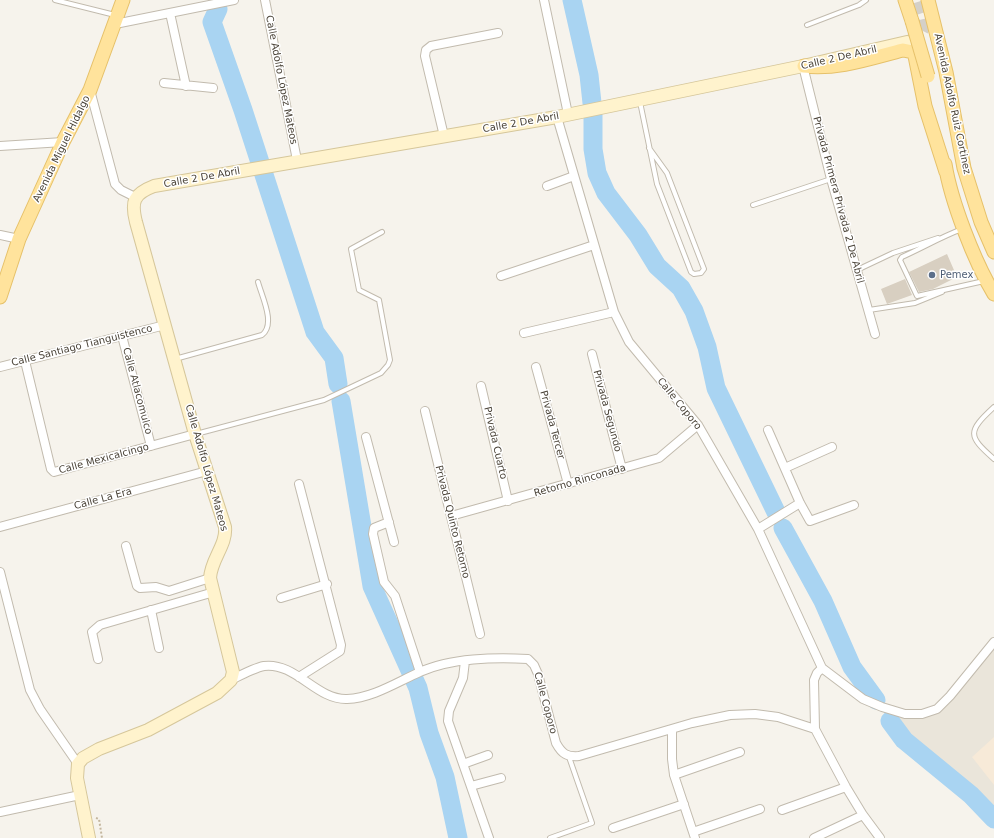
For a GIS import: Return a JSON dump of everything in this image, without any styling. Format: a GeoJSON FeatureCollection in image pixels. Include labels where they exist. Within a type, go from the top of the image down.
{"type":"FeatureCollection","features":[{"type":"Feature","properties":{"kind":"main road","name":"Avenida Miguel Hidalgo"},"geometry":{"type":"LineString","coordinates":[[0,297],[19,239],[63,142],[90,90],[122,0]]}},
{"type":"Feature","properties":{"kind":"main road","name":"Avenida Adolfo Ruiz Cortinez"},"geometry":{"type":"LineString","coordinates":[[904,0],[912,21],[928,76],[946,172],[964,228],[986,280],[994,294]]}},
{"type":"Feature","properties":{"kind":"main road","name":"Avenida Adolfo Ruiz Cortinez"},"geometry":{"type":"LineString","coordinates":[[928,0],[946,72],[964,168],[982,222],[994,252]]}},
{"type":"Feature","properties":{"kind":"main road","name":"Calle 2 De Abril"},"geometry":{"type":"LineString","coordinates":[[135,197],[143,190],[154,186],[562,115],[803,66],[907,42]]}},
{"type":"Feature","properties":{"kind":"main road"},"geometry":{"type":"LineString","coordinates":[[803,66],[821,68],[903,50],[913,52],[925,106],[946,172]]}},
{"type":"Feature","properties":{"kind":"main road","name":"Calle Adolfo López Mateos"},"geometry":{"type":"LineString","coordinates":[[135,197],[133,210],[136,222],[195,434],[225,527],[226,535],[213,562],[210,578],[232,664],[233,672],[231,680]]}},
{"type":"Feature","properties":{"kind":"main road"},"geometry":{"type":"LineString","coordinates":[[89,838],[76,771],[78,764],[99,750],[148,730],[217,693],[231,680]]}},
{"type":"Feature","properties":{"kind":"street"},"geometry":{"type":"LineString","coordinates":[[116,20],[170,13],[234,0]]}},
{"type":"Feature","properties":{"kind":"street","name":"Calle Adolfo López Mateos"},"geometry":{"type":"LineString","coordinates":[[265,0],[297,160]]}},
{"type":"Feature","properties":{"kind":"street","name":"Calle Coporo"},"geometry":{"type":"LineString","coordinates":[[544,0],[562,115],[574,176],[614,312],[629,342],[698,425],[758,529],[822,668]]}},
{"type":"Feature","properties":{"kind":"street"},"geometry":{"type":"LineString","coordinates":[[170,13],[186,86]]}},
{"type":"Feature","properties":{"kind":"street"},"geometry":{"type":"LineString","coordinates":[[444,136],[425,56],[426,50],[431,46],[498,33]]}},
{"type":"Feature","properties":{"kind":"street","name":"Privada Primera Privada 2 De Abril"},"geometry":{"type":"LineString","coordinates":[[803,66],[832,179],[875,334]]}},
{"type":"Feature","properties":{"kind":"street"},"geometry":{"type":"LineString","coordinates":[[164,84],[213,88]]}},
{"type":"Feature","properties":{"kind":"street"},"geometry":{"type":"LineString","coordinates":[[90,90],[115,184],[121,190],[135,197]]}},
{"type":"Feature","properties":{"kind":"street"},"geometry":{"type":"LineString","coordinates":[[0,146],[63,142]]}},
{"type":"Feature","properties":{"kind":"street"},"geometry":{"type":"LineString","coordinates":[[547,186],[574,176]]}},
{"type":"Feature","properties":{"kind":"street"},"geometry":{"type":"LineString","coordinates":[[0,235],[19,239]]}},
{"type":"Feature","properties":{"kind":"street"},"geometry":{"type":"LineString","coordinates":[[500,276],[594,245]]}},
{"type":"Feature","properties":{"kind":"street"},"geometry":{"type":"LineString","coordinates":[[524,333],[614,312]]}},
{"type":"Feature","properties":{"kind":"street","name":"Calle Santiago Tianguistenco"},"geometry":{"type":"LineString","coordinates":[[0,367],[165,325]]}},
{"type":"Feature","properties":{"kind":"street","name":"Calle Atlacomulco"},"geometry":{"type":"LineString","coordinates":[[122,336],[151,446]]}},
{"type":"Feature","properties":{"kind":"street","name":"Privada Segundo"},"geometry":{"type":"LineString","coordinates":[[592,354],[622,469]]}},
{"type":"Feature","properties":{"kind":"street","name":"Calle Mexicalcingo"},"geometry":{"type":"LineString","coordinates":[[25,361],[54,472],[195,434]]}},
{"type":"Feature","properties":{"kind":"street","name":"Privada Tercer"},"geometry":{"type":"LineString","coordinates":[[536,367],[568,484]]}},
{"type":"Feature","properties":{"kind":"street","name":"Privada Cuarto"},"geometry":{"type":"LineString","coordinates":[[481,386],[508,501]]}},
{"type":"Feature","properties":{"kind":"street","name":"Privada Quinto Retorno"},"geometry":{"type":"LineString","coordinates":[[425,411],[480,634]]}},
{"type":"Feature","properties":{"kind":"street","name":"Retorno Rinconada"},"geometry":{"type":"LineString","coordinates":[[451,516],[622,469],[664,455],[698,425]]}},
{"type":"Feature","properties":{"kind":"street"},"geometry":{"type":"LineString","coordinates":[[768,430],[800,504],[810,521],[854,505]]}},
{"type":"Feature","properties":{"kind":"street"},"geometry":{"type":"LineString","coordinates":[[366,437],[394,542]]}},
{"type":"Feature","properties":{"kind":"street"},"geometry":{"type":"LineString","coordinates":[[785,468],[832,447]]}},
{"type":"Feature","properties":{"kind":"street","name":"Calle La Era"},"geometry":{"type":"LineString","coordinates":[[0,528],[207,471]]}},
{"type":"Feature","properties":{"kind":"street"},"geometry":{"type":"LineString","coordinates":[[299,484],[341,645],[340,651],[299,677]]}},
{"type":"Feature","properties":{"kind":"street"},"geometry":{"type":"LineString","coordinates":[[758,529],[800,504]]}},
{"type":"Feature","properties":{"kind":"street"},"geometry":{"type":"LineString","coordinates":[[389,522],[377,525],[374,528],[373,534],[384,582],[395,596],[420,672]]}},
{"type":"Feature","properties":{"kind":"street"},"geometry":{"type":"LineString","coordinates":[[126,546],[137,586],[140,588],[156,586],[169,591],[210,578]]}},
{"type":"Feature","properties":{"kind":"street"},"geometry":{"type":"LineString","coordinates":[[0,572],[30,690],[40,709],[78,764]]}},
{"type":"Feature","properties":{"kind":"street"},"geometry":{"type":"LineString","coordinates":[[281,598],[326,584]]}},
{"type":"Feature","properties":{"kind":"street"},"geometry":{"type":"LineString","coordinates":[[98,659],[92,632],[100,625],[214,592]]}},
{"type":"Feature","properties":{"kind":"street"},"geometry":{"type":"LineString","coordinates":[[151,610],[159,648]]}},
{"type":"Feature","properties":{"kind":"street"},"geometry":{"type":"LineString","coordinates":[[880,838],[863,815],[846,787],[815,729],[814,680],[822,668],[864,699],[882,707],[905,714],[922,714],[936,709],[950,696],[994,642]]}},
{"type":"Feature","properties":{"kind":"street","name":"Calle Coporo"},"geometry":{"type":"LineString","coordinates":[[231,680],[264,666],[281,667],[328,696],[346,699],[362,697],[404,681],[420,672],[465,661],[528,659],[534,665],[556,744],[561,752],[569,757]]}},
{"type":"Feature","properties":{"kind":"street"},"geometry":{"type":"LineString","coordinates":[[465,661],[463,678],[449,711],[448,721],[489,838]]}},
{"type":"Feature","properties":{"kind":"street"},"geometry":{"type":"LineString","coordinates":[[569,757],[579,756],[692,723],[730,715],[755,714],[778,717],[815,729]]}},
{"type":"Feature","properties":{"kind":"street"},"geometry":{"type":"LineString","coordinates":[[672,729],[672,759],[674,775],[694,835],[760,809]]}},
{"type":"Feature","properties":{"kind":"street"},"geometry":{"type":"LineString","coordinates":[[674,775],[740,752]]}},
{"type":"Feature","properties":{"kind":"street"},"geometry":{"type":"LineString","coordinates":[[463,764],[488,755]]}},
{"type":"Feature","properties":{"kind":"street"},"geometry":{"type":"LineString","coordinates":[[471,786],[501,778]]}},
{"type":"Feature","properties":{"kind":"street"},"geometry":{"type":"LineString","coordinates":[[782,810],[846,787]]}},
{"type":"Feature","properties":{"kind":"street"},"geometry":{"type":"LineString","coordinates":[[0,812],[80,795]]}},
{"type":"Feature","properties":{"kind":"street"},"geometry":{"type":"LineString","coordinates":[[613,828],[684,804]]}},
{"type":"Feature","properties":{"kind":"street"},"geometry":{"type":"LineString","coordinates":[[814,838],[863,815]]}},
{"type":"Feature","properties":{"kind":"lane"},"geometry":{"type":"LineString","coordinates":[[55,0],[116,20]]}},
{"type":"Feature","properties":{"kind":"lane"},"geometry":{"type":"LineString","coordinates":[[807,25],[858,5],[866,0]]}},
{"type":"Feature","properties":{"kind":"lane"},"geometry":{"type":"LineString","coordinates":[[640,100],[649,148],[657,184],[691,272],[694,274],[701,273],[704,269],[668,173],[649,148]]}},
{"type":"Feature","properties":{"kind":"lane"},"geometry":{"type":"LineString","coordinates":[[753,205],[832,179]]}},
{"type":"Feature","properties":{"kind":"lane"},"geometry":{"type":"LineString","coordinates":[[857,270],[905,249],[964,228]]}},
{"type":"Feature","properties":{"kind":"lane"},"geometry":{"type":"LineString","coordinates":[[195,434],[324,400],[381,373],[388,365],[390,360],[379,300],[358,290],[351,249],[382,232]]}},
{"type":"Feature","properties":{"kind":"lane"},"geometry":{"type":"LineString","coordinates":[[944,236],[931,244],[902,257],[900,260],[916,296],[986,280]]}},
{"type":"Feature","properties":{"kind":"lane"},"geometry":{"type":"LineString","coordinates":[[174,359],[262,335],[267,331],[269,323],[258,282]]}},
{"type":"Feature","properties":{"kind":"lane"},"geometry":{"type":"LineString","coordinates":[[869,310],[915,304],[950,289]]}},
{"type":"Feature","properties":{"kind":"lane"},"geometry":{"type":"LineString","coordinates":[[994,407],[974,429],[973,437],[977,444],[994,459]]}},
{"type":"Feature","properties":{"kind":"lane"},"geometry":{"type":"LineString","coordinates":[[550,838],[592,823],[569,757]]}},
{"type":"Feature","properties":{"kind":"path"},"geometry":{"type":"LineString","coordinates":[[98,819],[103,838]]}},
{"type":"Feature","properties":{"kind":"shaded area"},"geometry":{"type":"Polygon","coordinates":[[[994,642],[994,819],[971,795],[904,740],[890,721],[905,714],[937,709],[994,642]]]}},
{"type":"Feature","properties":{"kind":"shaded area"},"geometry":{"type":"Polygon","coordinates":[[[994,737],[994,785],[972,757],[994,737]]]}},
{"type":"Feature","properties":{"kind":"building","name":"Pemex"},"geometry":{"type":"Polygon","coordinates":[[[947,254],[957,277],[933,289],[919,292],[909,272],[947,254]]]}},
{"type":"Feature","properties":{"kind":"building"},"geometry":{"type":"Polygon","coordinates":[[[905,279],[912,295],[887,304],[881,289],[905,279]]]}},
{"type":"Feature","properties":{"kind":"waterway"},"geometry":{"type":"LineString","coordinates":[[572,0],[589,75],[592,103]]}},
{"type":"Feature","properties":{"kind":"waterway"},"geometry":{"type":"LineString","coordinates":[[218,9],[212,22],[243,110],[315,332],[334,358],[338,384]]}},
{"type":"Feature","properties":{"kind":"waterway"},"geometry":{"type":"LineString","coordinates":[[593,115],[593,149],[597,173],[606,193],[638,235],[657,266],[681,288],[694,311],[707,347],[716,388],[776,512]]}},
{"type":"Feature","properties":{"kind":"waterway"},"geometry":{"type":"LineString","coordinates":[[341,401],[372,586],[418,688],[429,733],[445,777],[458,838]]}},
{"type":"Feature","properties":{"kind":"waterway"},"geometry":{"type":"LineString","coordinates":[[783,528],[823,601],[852,667],[876,700]]}},
{"type":"Feature","properties":{"kind":"waterway"},"geometry":{"type":"LineString","coordinates":[[890,721],[904,740],[971,795],[994,819]]}},
{"type":"Feature","properties":{"kind":"tunnel"},"geometry":{"type":"LineString","coordinates":[[908,41],[916,38],[923,30],[924,25],[917,0]]}},
{"type":"Feature","properties":{"kind":"place","name":"Pemex"},"geometry":{"type":"Point","coordinates":[932,275]}}]}
